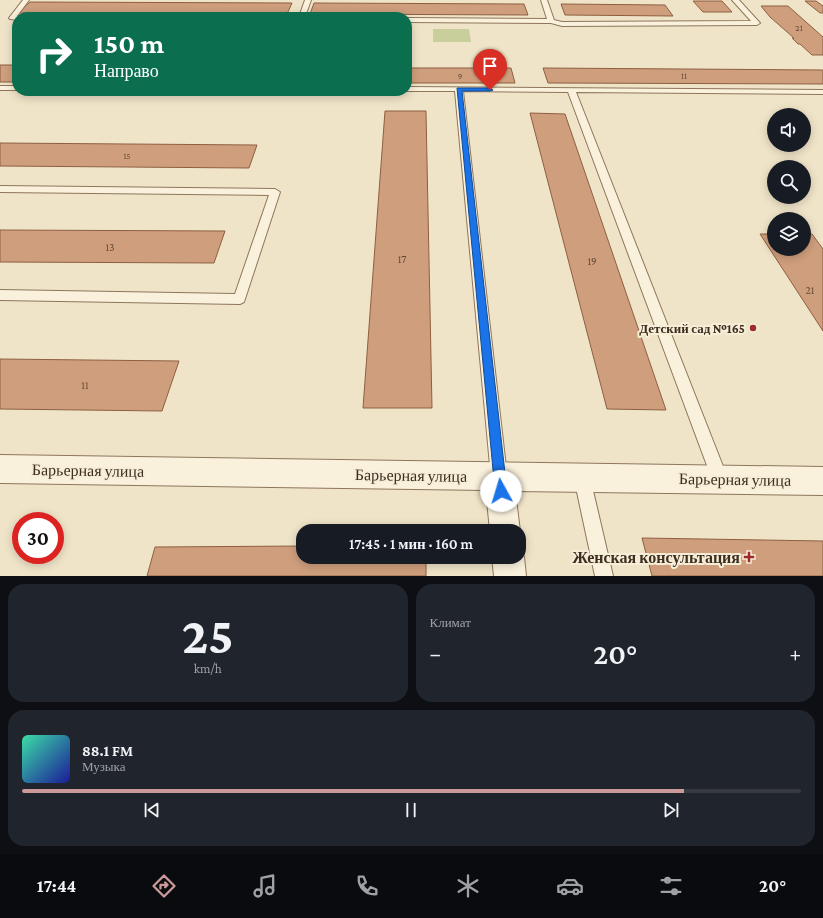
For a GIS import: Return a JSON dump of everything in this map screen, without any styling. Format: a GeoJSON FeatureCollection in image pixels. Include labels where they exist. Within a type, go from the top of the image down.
{"type":"FeatureCollection","features":[{"type":"Feature","properties":{"kind":"street","name":"Барьерная улица"},"geometry":{"type":"LineString","coordinates":[[0,469],[823,481]]}},
{"type":"Feature","properties":{"kind":"street"},"geometry":{"type":"LineString","coordinates":[[499,476],[504,524]]}},
{"type":"Feature","properties":{"kind":"street"},"geometry":{"type":"LineString","coordinates":[[509,564],[510,576]]}},
{"type":"Feature","properties":{"kind":"lane"},"geometry":{"type":"LineString","coordinates":[[17,12],[26,0]]}},
{"type":"Feature","properties":{"kind":"lane"},"geometry":{"type":"LineString","coordinates":[[304,12],[308,0]]}},
{"type":"Feature","properties":{"kind":"lane"},"geometry":{"type":"LineString","coordinates":[[544,0],[551,20]]}},
{"type":"Feature","properties":{"kind":"lane"},"geometry":{"type":"LineString","coordinates":[[412,20],[551,20],[562,24],[757,23],[735,0]]}},
{"type":"Feature","properties":{"kind":"lane"},"geometry":{"type":"LineString","coordinates":[[0,88],[12,88]]}},
{"type":"Feature","properties":{"kind":"lane"},"geometry":{"type":"LineString","coordinates":[[412,89],[823,92]]}},
{"type":"Feature","properties":{"kind":"lane"},"geometry":{"type":"LineString","coordinates":[[459,89],[499,476]]}},
{"type":"Feature","properties":{"kind":"lane"},"geometry":{"type":"LineString","coordinates":[[571,90],[720,479]]}},
{"type":"Feature","properties":{"kind":"lane"},"geometry":{"type":"LineString","coordinates":[[0,189],[275,192],[240,299],[0,294]]}},
{"type":"Feature","properties":{"kind":"lane"},"geometry":{"type":"LineString","coordinates":[[582,478],[604,576]]}},
{"type":"Feature","properties":{"kind":"green space"},"geometry":{"type":"Polygon","coordinates":[[[433,29],[469,29],[471,42],[433,42],[433,29]]]}},
{"type":"Feature","properties":{"kind":"building"},"geometry":{"type":"Polygon","coordinates":[[[693,1],[722,1],[732,12],[703,12],[693,1]]]}},
{"type":"Feature","properties":{"kind":"building"},"geometry":{"type":"Polygon","coordinates":[[[805,1],[816,1],[823,6],[823,13],[820,13],[805,1]]]}},
{"type":"Feature","properties":{"kind":"building"},"geometry":{"type":"Polygon","coordinates":[[[30,2],[292,3],[288,12],[18,12],[30,2]]]}},
{"type":"Feature","properties":{"kind":"building"},"geometry":{"type":"Polygon","coordinates":[[[314,3],[524,4],[528,15],[412,14],[412,12],[311,12],[314,3]]]}},
{"type":"Feature","properties":{"kind":"building"},"geometry":{"type":"Polygon","coordinates":[[[561,4],[665,5],[673,16],[565,15],[561,4]]]}},
{"type":"Feature","properties":{"kind":"building"},"geometry":{"type":"Polygon","coordinates":[[[761,6],[788,6],[823,37],[823,55],[812,55],[800,44],[798,44],[792,38],[794,38],[770,17],[761,6]]]}},
{"type":"Feature","properties":{"kind":"building"},"geometry":{"type":"Polygon","coordinates":[[[0,65],[12,65],[12,82],[0,82],[0,65]]]}},
{"type":"Feature","properties":{"kind":"building"},"geometry":{"type":"Polygon","coordinates":[[[412,68],[511,68],[515,83],[412,83],[412,68]]]}},
{"type":"Feature","properties":{"kind":"building"},"geometry":{"type":"Polygon","coordinates":[[[543,68],[823,70],[823,84],[548,83],[543,68]]]}},
{"type":"Feature","properties":{"kind":"building"},"geometry":{"type":"Polygon","coordinates":[[[385,111],[426,111],[432,408],[363,408],[385,111]]]}},
{"type":"Feature","properties":{"kind":"building"},"geometry":{"type":"Polygon","coordinates":[[[530,113],[565,114],[666,410],[607,409],[530,113]]]}},
{"type":"Feature","properties":{"kind":"building"},"geometry":{"type":"Polygon","coordinates":[[[0,143],[257,145],[249,168],[0,166],[0,143]]]}},
{"type":"Feature","properties":{"kind":"building"},"geometry":{"type":"Polygon","coordinates":[[[0,230],[225,231],[214,263],[0,262],[0,230]]]}},
{"type":"Feature","properties":{"kind":"building"},"geometry":{"type":"Polygon","coordinates":[[[760,234],[767,234],[767,245],[760,234]]]}},
{"type":"Feature","properties":{"kind":"building"},"geometry":{"type":"Polygon","coordinates":[[[811,234],[823,249],[823,331],[774,256],[811,256],[811,234]]]}},
{"type":"Feature","properties":{"kind":"building"},"geometry":{"type":"Polygon","coordinates":[[[0,359],[179,361],[162,411],[0,409],[0,359]]]}},
{"type":"Feature","properties":{"kind":"building"},"geometry":{"type":"Polygon","coordinates":[[[642,538],[823,541],[823,576],[652,576],[642,538]]]}},
{"type":"Feature","properties":{"kind":"building"},"geometry":{"type":"Polygon","coordinates":[[[296,546],[296,564],[426,564],[426,576],[147,576],[155,547],[296,546]]]}},
{"type":"Feature","properties":{"kind":"place","name":"Детский сад №165"},"geometry":{"type":"Point","coordinates":[753,328]}},
{"type":"Feature","properties":{"kind":"place","name":"Женская консультация"},"geometry":{"type":"Point","coordinates":[749,557]}},
{"type":"Feature","properties":{"kind":"route"},"geometry":{"type":"LineString","coordinates":[[490,90],[459,89],[501,491]]}}]}
